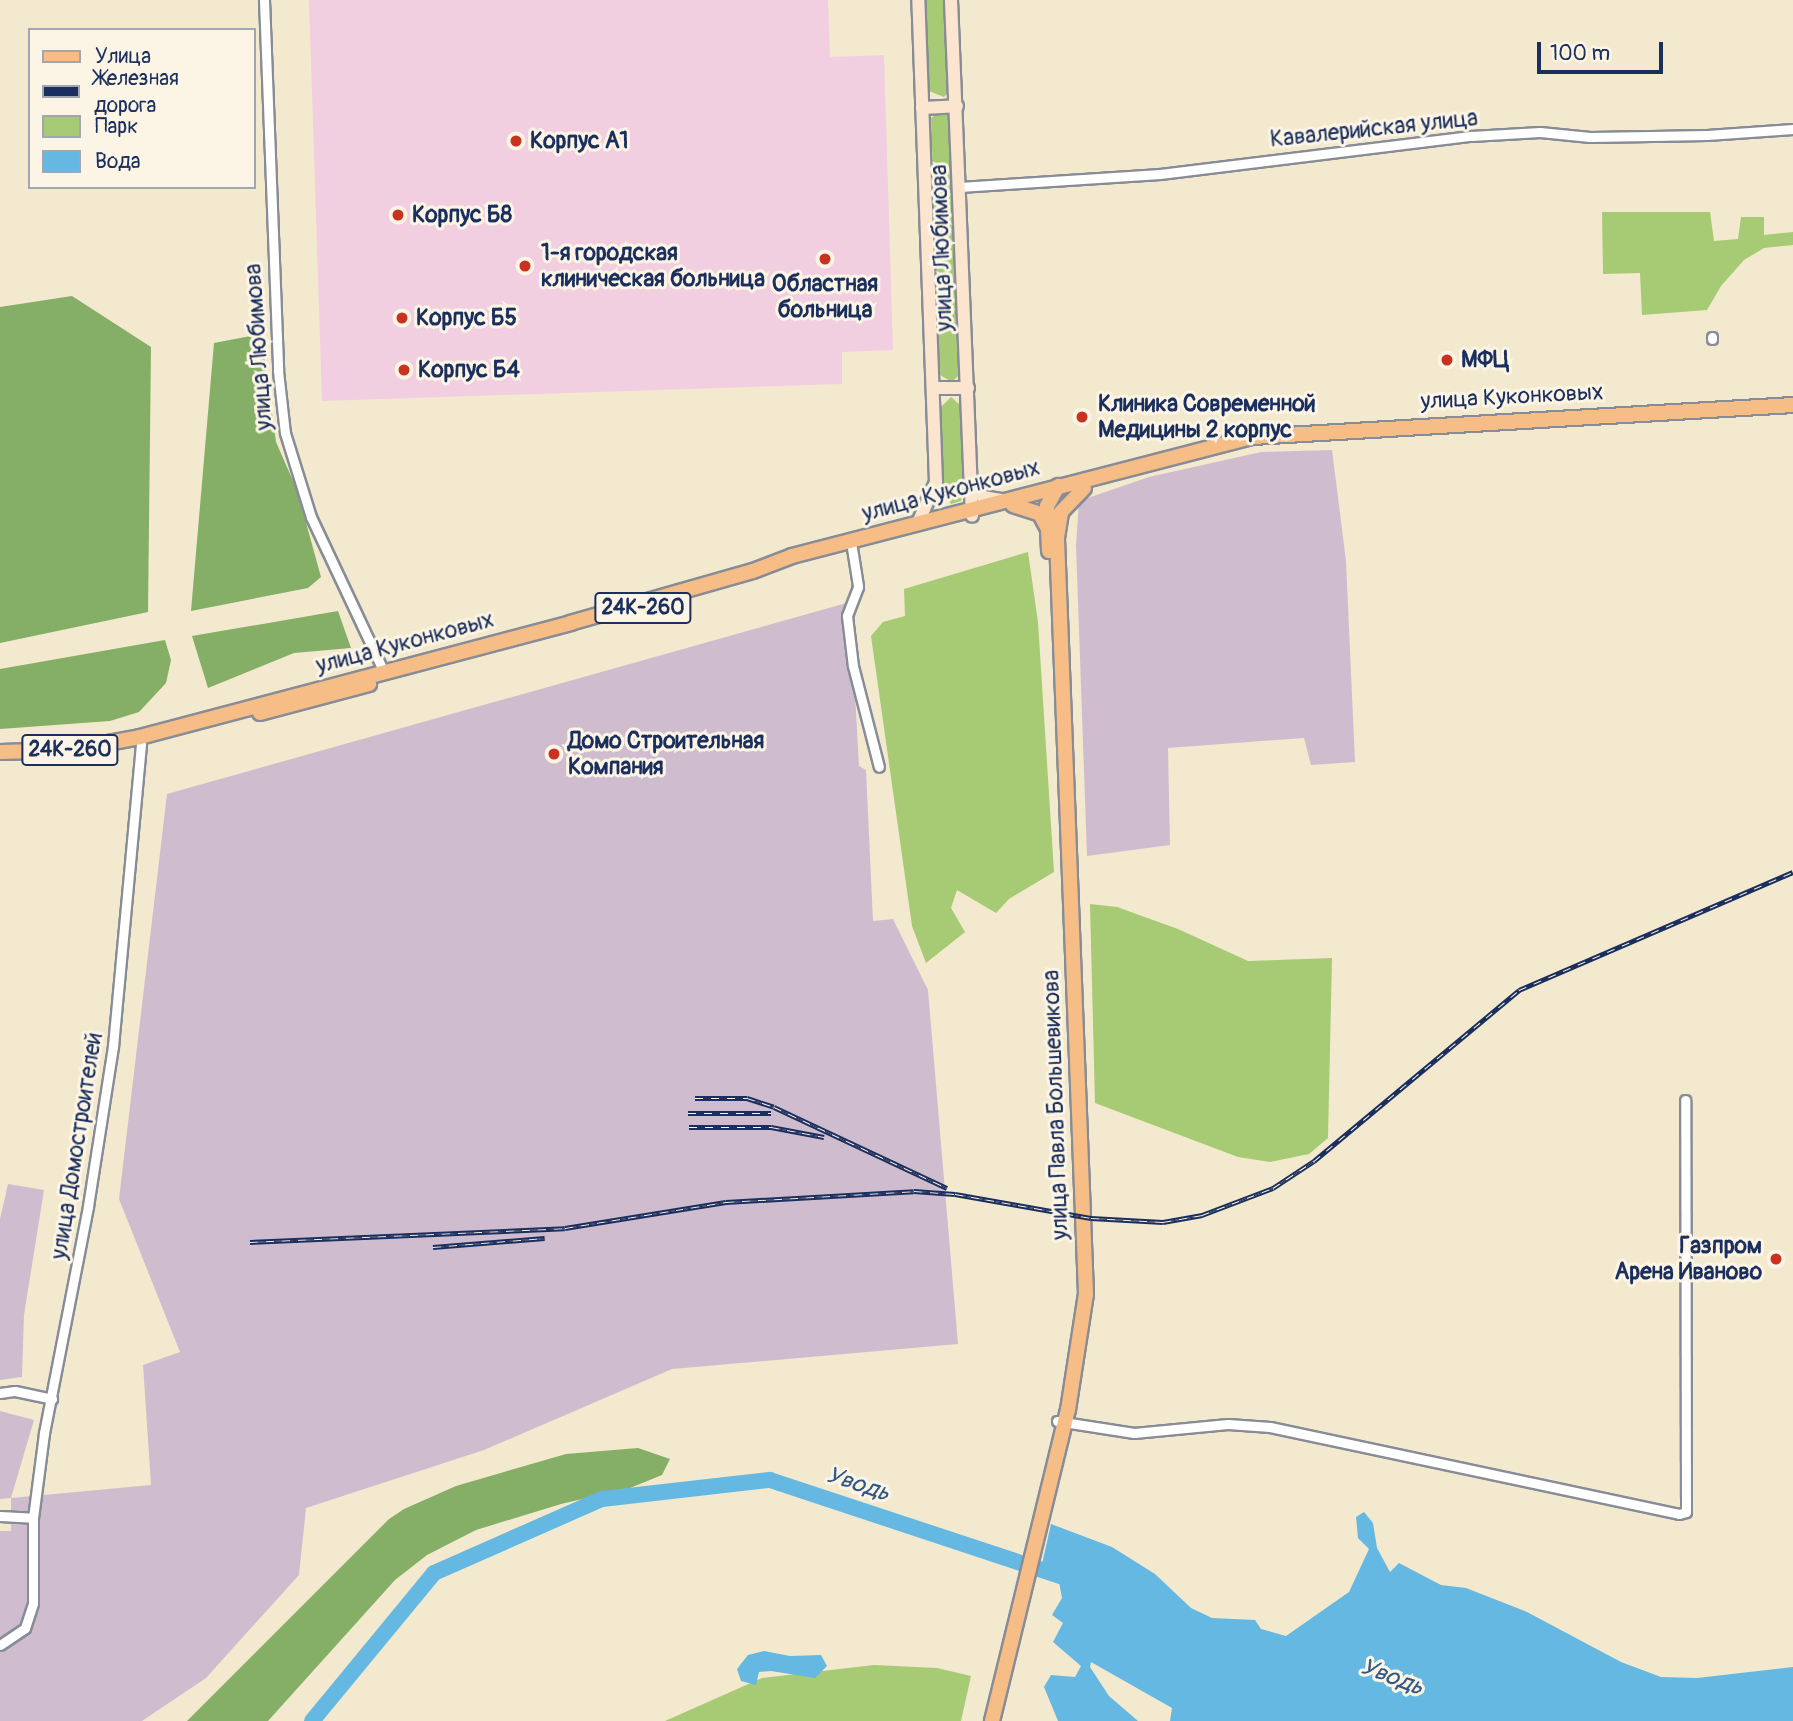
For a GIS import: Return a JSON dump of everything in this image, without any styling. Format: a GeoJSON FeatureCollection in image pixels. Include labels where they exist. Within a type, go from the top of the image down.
{"type":"FeatureCollection","features":[{"type":"Feature","properties":{"kind":"main road","name":"улица Любимова"},"geometry":{"type":"LineString","coordinates":[[918,0],[936,482],[918,523]]}},
{"type":"Feature","properties":{"kind":"main road","name":"улица Любимова"},"geometry":{"type":"LineString","coordinates":[[951,0],[972,512]]}},
{"type":"Feature","properties":{"kind":"main road"},"geometry":{"type":"LineString","coordinates":[[922,108],[957,106]]}},
{"type":"Feature","properties":{"kind":"main road"},"geometry":{"type":"LineString","coordinates":[[933,388],[968,388]]}},
{"type":"Feature","properties":{"kind":"main road","name":"улица Куконковых"},"geometry":{"type":"LineString","coordinates":[[1053,492],[1215,444],[1279,433],[1793,405]]}},
{"type":"Feature","properties":{"kind":"main road","name":"улица Куконковых"},"geometry":{"type":"LineString","coordinates":[[385,675],[852,548],[1012,500],[1084,488],[1280,441],[1793,414]]}},
{"type":"Feature","properties":{"kind":"main road"},"geometry":{"type":"LineString","coordinates":[[970,483],[983,496],[1012,500],[1040,514],[1053,537]]}},
{"type":"Feature","properties":{"kind":"main road","name":"улица Павла Большевикова"},"geometry":{"type":"LineString","coordinates":[[1020,1594],[1061,1422],[1074,1329],[1076,1217],[1053,537],[1061,512],[1084,488]]}},
{"type":"Feature","properties":{"kind":"main road"},"geometry":{"type":"LineString","coordinates":[[1053,492],[1053,537]]}},
{"type":"Feature","properties":{"kind":"main road","name":"улица Куконковых"},"geometry":{"type":"LineString","coordinates":[[140,740],[294,706],[385,675],[918,523],[972,512]]}},
{"type":"Feature","properties":{"kind":"main road","name":"24К-260"},"geometry":{"type":"LineString","coordinates":[[0,754],[72,755],[140,740]]}},
{"type":"Feature","properties":{"kind":"main road"},"geometry":{"type":"LineString","coordinates":[[984,1721],[1020,1594]]}},
{"type":"Feature","properties":{"kind":"main road"},"geometry":{"type":"LineString","coordinates":[[992,1721],[1020,1594]]}},
{"type":"Feature","properties":{"kind":"street","name":"улица Любимова"},"geometry":{"type":"LineString","coordinates":[[264,0],[278,371],[285,433],[311,517],[385,675]]}},
{"type":"Feature","properties":{"kind":"street","name":"Кавалерийская улица"},"geometry":{"type":"LineString","coordinates":[[960,187],[1160,174],[1471,136],[1540,132],[1590,137],[1707,135],[1793,129]]}},
{"type":"Feature","properties":{"kind":"street"},"geometry":{"type":"LineString","coordinates":[[852,548],[858,587],[847,616],[853,666],[879,767]]}},
{"type":"Feature","properties":{"kind":"street","name":"улица Домостроителей"},"geometry":{"type":"LineString","coordinates":[[0,1645],[25,1628],[33,1603],[33,1518],[113,1046],[140,740]]}},
{"type":"Feature","properties":{"kind":"street"},"geometry":{"type":"LineString","coordinates":[[1061,1422],[1134,1433],[1228,1424],[1270,1427],[1679,1514],[1686,1512],[1685,1100]]}},
{"type":"Feature","properties":{"kind":"street"},"geometry":{"type":"LineString","coordinates":[[0,1393],[15,1391],[52,1399]]}},
{"type":"Feature","properties":{"kind":"street"},"geometry":{"type":"LineString","coordinates":[[0,1516],[33,1518]]}},
{"type":"Feature","properties":{"kind":"shaded area"},"geometry":{"type":"Polygon","coordinates":[[[309,0],[828,0],[830,57],[884,55],[893,350],[842,352],[842,384],[322,401],[309,0]]]}},
{"type":"Feature","properties":{"kind":"shaded area"},"geometry":{"type":"Polygon","coordinates":[[[1332,450],[1346,561],[1355,762],[1311,765],[1304,738],[1168,748],[1170,845],[1087,856],[1076,545],[1079,501],[1149,477],[1261,452],[1332,450]]]}},
{"type":"Feature","properties":{"kind":"shaded area"},"geometry":{"type":"Polygon","coordinates":[[[850,602],[859,766],[866,770],[873,921],[893,919],[928,990],[958,1344],[672,1369],[484,1450],[306,1508],[299,1575],[206,1678],[142,1721],[0,1721],[0,1531],[11,1531],[11,1498],[151,1485],[143,1365],[180,1352],[119,1199],[167,794],[850,602]]]}},
{"type":"Feature","properties":{"kind":"shaded area"},"geometry":{"type":"Polygon","coordinates":[[[8,1184],[44,1190],[24,1315],[22,1377],[0,1380],[0,1219],[8,1184]]]}},
{"type":"Feature","properties":{"kind":"shaded area"},"geometry":{"type":"Polygon","coordinates":[[[0,1411],[34,1420],[11,1498],[0,1499],[0,1411]]]}},
{"type":"Feature","properties":{"kind":"green space"},"geometry":{"type":"Polygon","coordinates":[[[925,0],[946,0],[950,90],[944,97],[929,91],[925,0]]]}},
{"type":"Feature","properties":{"kind":"green space"},"geometry":{"type":"Polygon","coordinates":[[[943,110],[951,119],[960,374],[952,382],[940,375],[931,118],[943,110]]]}},
{"type":"Feature","properties":{"kind":"green space"},"geometry":{"type":"Polygon","coordinates":[[[1602,212],[1710,212],[1714,241],[1738,239],[1741,217],[1764,217],[1764,235],[1793,232],[1793,245],[1764,248],[1744,260],[1721,286],[1707,310],[1642,315],[1640,273],[1603,274],[1602,212]]]}},
{"type":"Feature","properties":{"kind":"green space"},"geometry":{"type":"Polygon","coordinates":[[[72,296],[151,347],[148,612],[0,643],[0,307],[72,296]]]}},
{"type":"Feature","properties":{"kind":"green space"},"geometry":{"type":"Polygon","coordinates":[[[261,334],[276,442],[297,490],[321,577],[308,588],[191,611],[214,343],[261,334]]]}},
{"type":"Feature","properties":{"kind":"green space"},"geometry":{"type":"Polygon","coordinates":[[[951,397],[960,405],[964,489],[961,501],[951,504],[942,488],[941,407],[951,397]]]}},
{"type":"Feature","properties":{"kind":"green space"},"geometry":{"type":"Polygon","coordinates":[[[1028,552],[1038,622],[1054,872],[1009,899],[996,913],[957,890],[951,908],[965,932],[926,963],[912,926],[871,636],[883,622],[905,616],[904,589],[1028,552]]]}},
{"type":"Feature","properties":{"kind":"green space"},"geometry":{"type":"Polygon","coordinates":[[[338,611],[351,648],[294,653],[208,688],[192,636],[338,611]]]}},
{"type":"Feature","properties":{"kind":"green space"},"geometry":{"type":"Polygon","coordinates":[[[165,640],[171,660],[166,683],[139,712],[110,721],[0,729],[0,669],[165,640]]]}},
{"type":"Feature","properties":{"kind":"green space"},"geometry":{"type":"Polygon","coordinates":[[[1090,904],[1117,907],[1178,929],[1248,961],[1332,958],[1328,1138],[1309,1154],[1270,1162],[1238,1157],[1095,1103],[1090,904]]]}},
{"type":"Feature","properties":{"kind":"green space"},"geometry":{"type":"Polygon","coordinates":[[[638,1448],[670,1459],[662,1475],[630,1488],[561,1504],[476,1530],[427,1555],[395,1580],[268,1721],[187,1721],[389,1519],[404,1509],[456,1486],[566,1454],[638,1448]]]}},
{"type":"Feature","properties":{"kind":"green space"},"geometry":{"type":"Polygon","coordinates":[[[874,1665],[937,1668],[971,1676],[961,1721],[665,1721],[762,1678],[874,1665]]]}},
{"type":"Feature","properties":{"kind":"water"},"geometry":{"type":"Polygon","coordinates":[[[1364,1512],[1373,1523],[1377,1548],[1390,1572],[1399,1563],[1441,1585],[1466,1588],[1527,1612],[1621,1662],[1661,1677],[1697,1678],[1793,1667],[1793,1721],[1170,1721],[1172,1708],[1091,1662],[1090,1667],[1109,1696],[1138,1721],[1058,1721],[1044,1687],[1051,1675],[1075,1677],[1081,1666],[1053,1642],[1063,1623],[1052,1615],[1062,1598],[1059,1582],[1040,1573],[1051,1524],[1112,1547],[1155,1574],[1191,1608],[1212,1618],[1255,1620],[1261,1629],[1286,1636],[1349,1592],[1369,1549],[1358,1538],[1356,1517],[1364,1512]]]}},
{"type":"Feature","properties":{"kind":"water"},"geometry":{"type":"Polygon","coordinates":[[[764,1651],[790,1656],[821,1655],[827,1666],[815,1678],[771,1671],[759,1672],[756,1685],[741,1681],[737,1669],[748,1655],[764,1651]]]}},
{"type":"Feature","properties":{"kind":"waterway","name":"Уводь"},"geometry":{"type":"LineString","coordinates":[[312,1721],[434,1573],[602,1499],[770,1480],[1061,1576]]}},
{"type":"Feature","properties":{"kind":"railway"},"geometry":{"type":"LineString","coordinates":[[250,1242],[565,1228],[726,1202],[914,1191],[955,1194],[1091,1218],[1163,1222],[1202,1215],[1273,1188],[1314,1161],[1519,990],[1793,872]]}},
{"type":"Feature","properties":{"kind":"railway"},"geometry":{"type":"LineString","coordinates":[[695,1098],[747,1098],[774,1107],[947,1188]]}},
{"type":"Feature","properties":{"kind":"railway"},"geometry":{"type":"LineString","coordinates":[[688,1113],[771,1113]]}},
{"type":"Feature","properties":{"kind":"railway"},"geometry":{"type":"LineString","coordinates":[[689,1127],[771,1127],[824,1137]]}},
{"type":"Feature","properties":{"kind":"railway"},"geometry":{"type":"LineString","coordinates":[[433,1247],[545,1238]]}},
{"type":"Feature","properties":{"kind":"place","name":"Корпус А1"},"geometry":{"type":"Point","coordinates":[516,141]}},
{"type":"Feature","properties":{"kind":"place","name":"Корпус Б8"},"geometry":{"type":"Point","coordinates":[398,215]}},
{"type":"Feature","properties":{"kind":"place","name":"Областная больница"},"geometry":{"type":"Point","coordinates":[825,259]}},
{"type":"Feature","properties":{"kind":"place","name":"1-я городская клиническая больница"},"geometry":{"type":"Point","coordinates":[525,266]}},
{"type":"Feature","properties":{"kind":"place","name":"Корпус Б5"},"geometry":{"type":"Point","coordinates":[402,318]}},
{"type":"Feature","properties":{"kind":"place","name":"МФЦ"},"geometry":{"type":"Point","coordinates":[1447,360]}},
{"type":"Feature","properties":{"kind":"place","name":"Корпус Б4"},"geometry":{"type":"Point","coordinates":[404,370]}},
{"type":"Feature","properties":{"kind":"place","name":"Клиника Современной Медицины 2 корпус"},"geometry":{"type":"Point","coordinates":[1082,417]}},
{"type":"Feature","properties":{"kind":"place","name":"Домо Строительная Компания"},"geometry":{"type":"Point","coordinates":[554,754]}},
{"type":"Feature","properties":{"kind":"place","name":"Газпром Арена Иваново"},"geometry":{"type":"Point","coordinates":[1776,1259]}}]}
